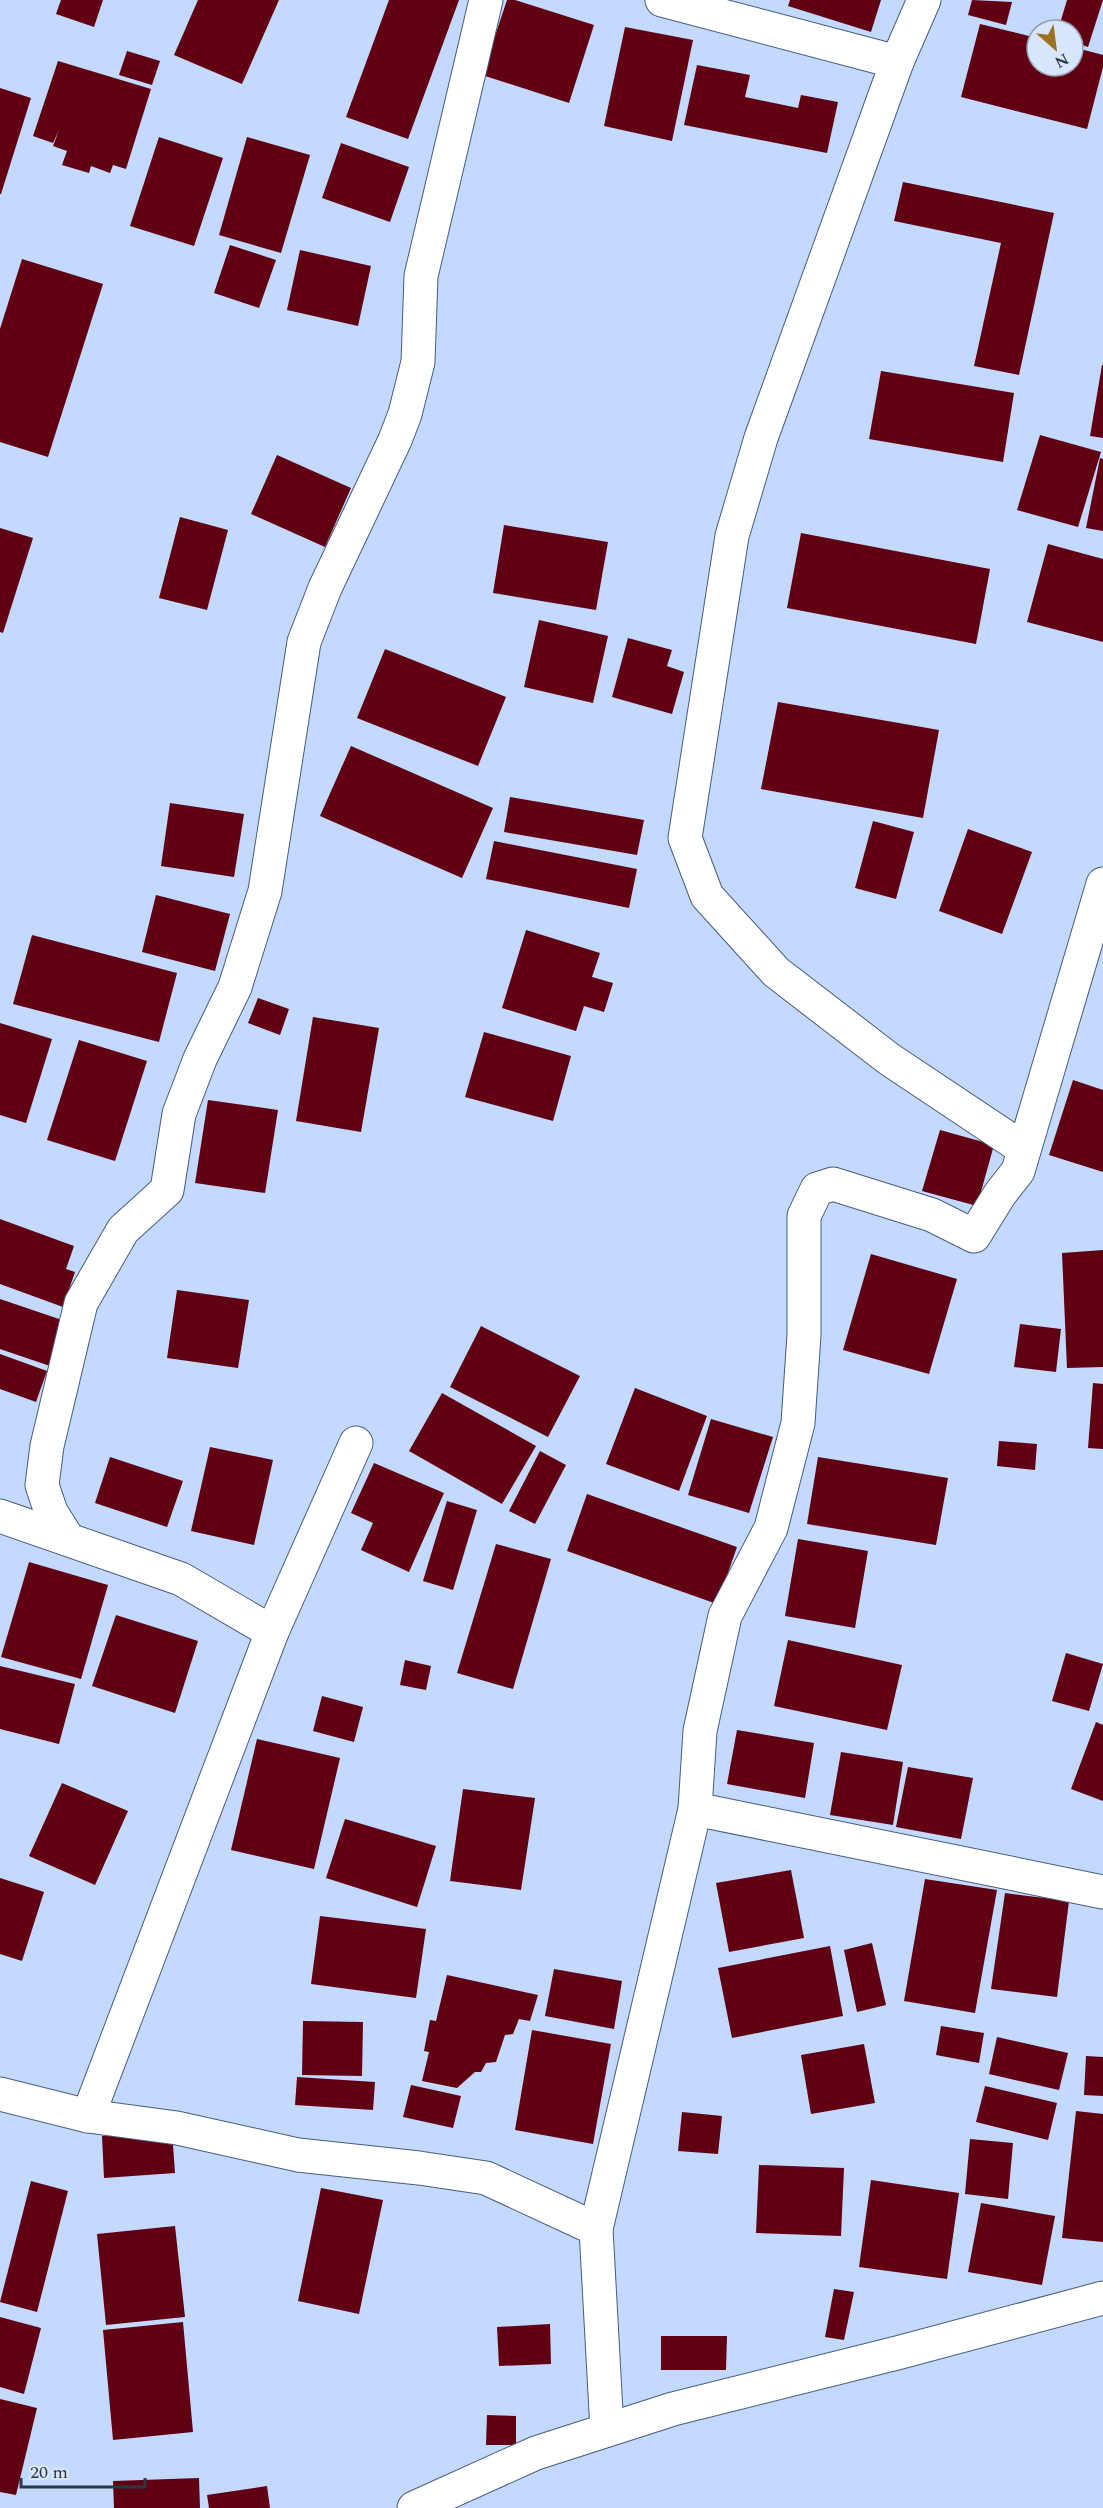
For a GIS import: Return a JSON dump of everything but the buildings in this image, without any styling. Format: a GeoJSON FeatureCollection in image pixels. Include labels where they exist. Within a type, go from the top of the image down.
{"type":"FeatureCollection","features":[{"type":"Feature","properties":{"kind":"street"},"geometry":{"type":"LineString","coordinates":[[68,1539],[51,1512],[42,1485],[47,1446],[81,1303],[123,1230],[167,1190],[179,1114],[200,1059],[235,987],[242,966],[265,891],[304,642],[405,414],[418,362],[421,276],[486,0]]}},
{"type":"Feature","properties":{"kind":"street"},"geometry":{"type":"LineString","coordinates":[[662,0],[897,62]]}},
{"type":"Feature","properties":{"kind":"street"},"geometry":{"type":"LineString","coordinates":[[924,0],[897,62],[761,438],[732,536],[685,838],[707,896],[776,972],[889,1059],[1024,1149]]}},
{"type":"Feature","properties":{"kind":"street"},"geometry":{"type":"LineString","coordinates":[[607,2430],[596,2229],[695,1809],[700,1731],[725,1616],[771,1528],[798,1423],[804,1335],[804,1216],[817,1189],[833,1184],[932,1215],[974,1236],[999,1194],[1018,1172],[1103,884]]}},
{"type":"Feature","properties":{"kind":"street"},"geometry":{"type":"LineString","coordinates":[[88,2116],[272,1632],[356,1443]]}},
{"type":"Feature","properties":{"kind":"street"},"geometry":{"type":"LineString","coordinates":[[0,1516],[181,1579],[272,1632]]}},
{"type":"Feature","properties":{"kind":"street"},"geometry":{"type":"LineString","coordinates":[[695,1809],[1103,1892]]}},
{"type":"Feature","properties":{"kind":"street"},"geometry":{"type":"LineString","coordinates":[[0,2094],[88,2116],[177,2128],[298,2155],[486,2178],[596,2229]]}},
{"type":"Feature","properties":{"kind":"street"},"geometry":{"type":"LineString","coordinates":[[414,2508],[536,2453],[673,2409],[1103,2298]]}}]}
